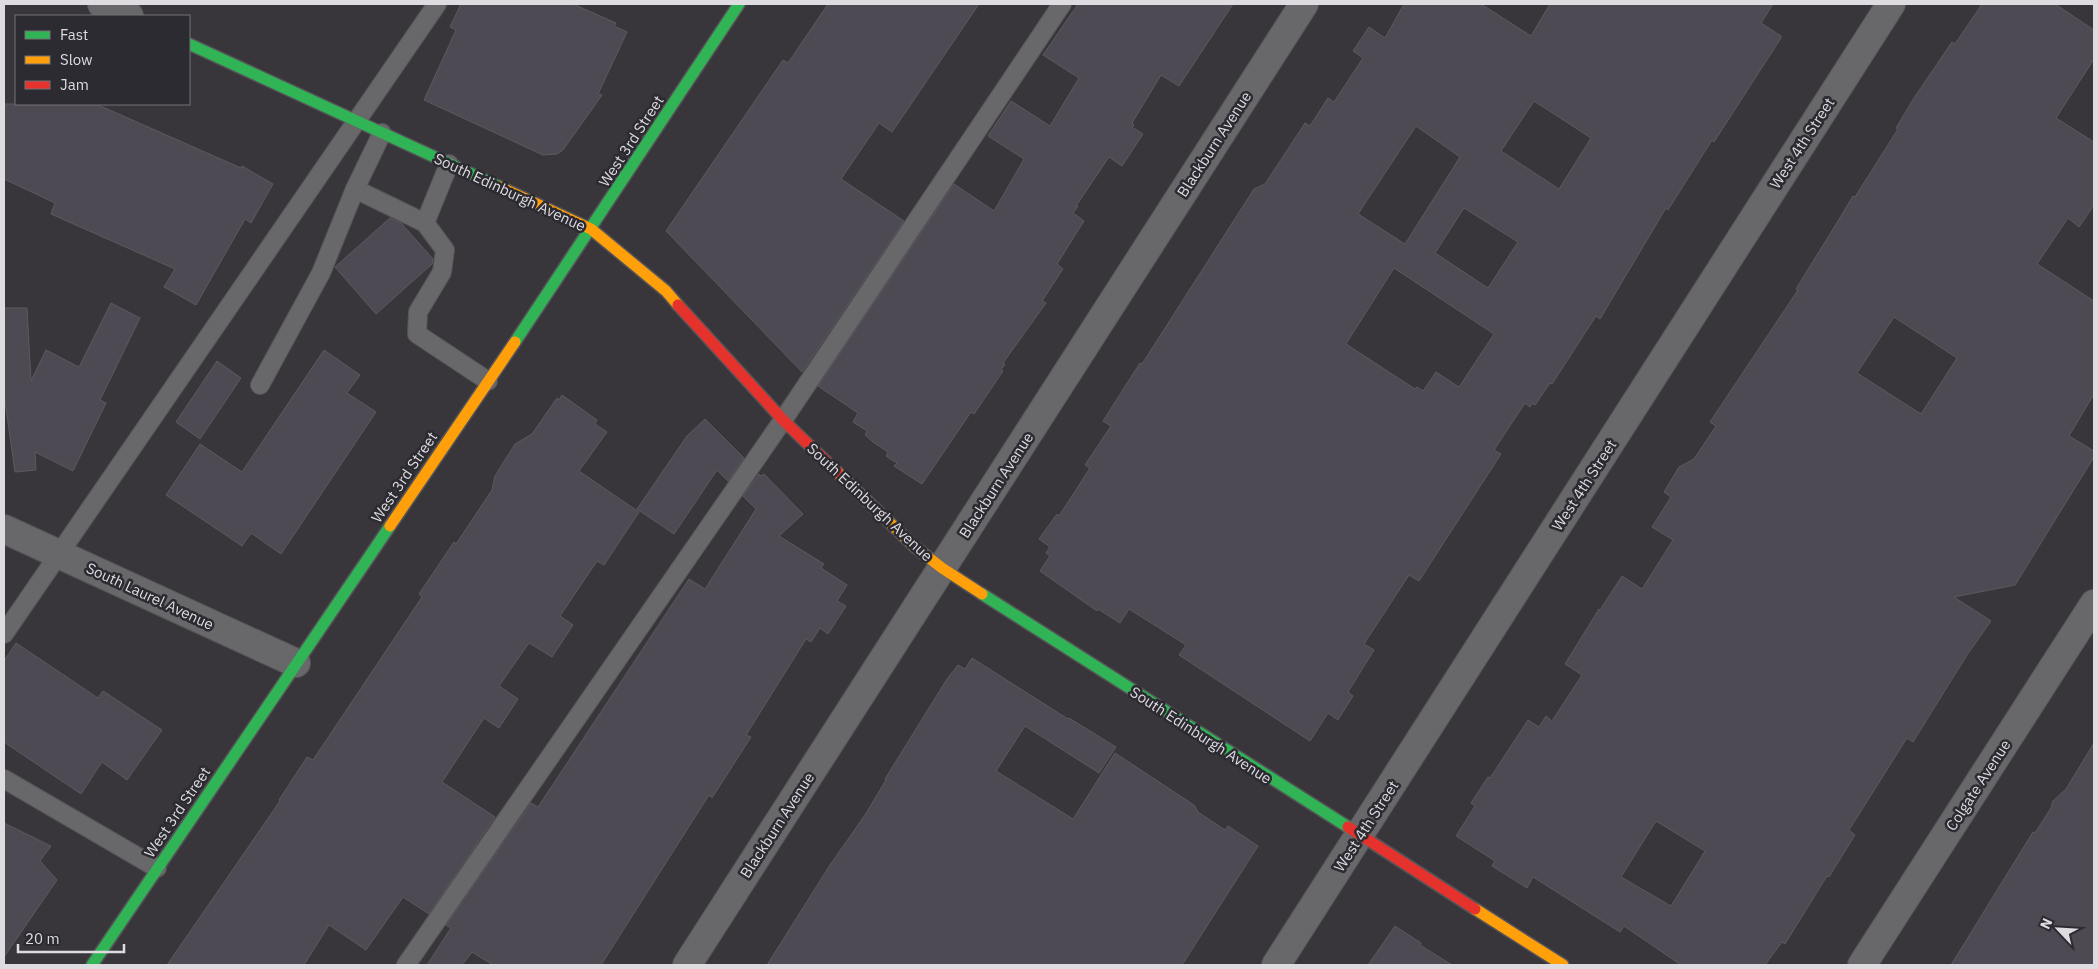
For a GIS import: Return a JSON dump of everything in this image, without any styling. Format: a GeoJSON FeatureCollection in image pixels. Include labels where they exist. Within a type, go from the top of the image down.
{"type":"FeatureCollection","features":[{"type":"Feature","properties":{"kind":"street"},"geometry":{"type":"LineString","coordinates":[[102,4],[127,15]]}},
{"type":"Feature","properties":{"kind":"street","name":"West 3rd Street"},"geometry":{"type":"LineString","coordinates":[[92,965],[591,229],[739,4]]}},
{"type":"Feature","properties":{"kind":"street","name":"Blackburn Avenue"},"geometry":{"type":"LineString","coordinates":[[687,965],[1304,4]]}},
{"type":"Feature","properties":{"kind":"street","name":"West 4th Street"},"geometry":{"type":"LineString","coordinates":[[1276,965],[1891,4]]}},
{"type":"Feature","properties":{"kind":"street","name":"South Edinburgh Avenue"},"geometry":{"type":"LineString","coordinates":[[190,44],[591,229],[666,291],[783,420],[915,548],[942,568],[1563,965]]}},
{"type":"Feature","properties":{"kind":"street","name":"South Laurel Avenue"},"geometry":{"type":"LineString","coordinates":[[4,529],[296,663]]}},
{"type":"Feature","properties":{"kind":"street","name":"Colgate Avenue"},"geometry":{"type":"LineString","coordinates":[[1862,965],[2094,604]]}},
{"type":"Feature","properties":{"kind":"lane"},"geometry":{"type":"LineString","coordinates":[[4,634],[437,4]]}},
{"type":"Feature","properties":{"kind":"lane"},"geometry":{"type":"LineString","coordinates":[[406,965],[783,420],[1062,4]]}},
{"type":"Feature","properties":{"kind":"lane"},"geometry":{"type":"LineString","coordinates":[[260,385],[320,273],[355,189],[382,133]]}},
{"type":"Feature","properties":{"kind":"lane"},"geometry":{"type":"LineString","coordinates":[[425,223],[449,164]]}},
{"type":"Feature","properties":{"kind":"lane"},"geometry":{"type":"LineString","coordinates":[[355,189],[425,223],[445,250],[442,272],[418,312],[417,334],[488,380]]}},
{"type":"Feature","properties":{"kind":"lane"},"geometry":{"type":"LineString","coordinates":[[4,779],[157,868]]}},
{"type":"Feature","properties":{"kind":"building"},"geometry":{"type":"Polygon","coordinates":[[[461,4],[573,4],[616,23],[614,26],[627,32],[598,94],[602,95],[563,150],[557,154],[543,155],[424,100],[456,30],[450,27],[461,4]]]}},
{"type":"Feature","properties":{"kind":"building"},"geometry":{"type":"Polygon","coordinates":[[[828,4],[979,4],[892,132],[879,123],[841,179],[904,221],[802,372],[666,231],[783,60],[788,63],[828,4]]]}},
{"type":"Feature","properties":{"kind":"building"},"geometry":{"type":"Polygon","coordinates":[[[1078,4],[1233,4],[1179,86],[1161,75],[1132,123],[1134,125],[1132,127],[1143,134],[1122,166],[1109,157],[1076,206],[1078,206],[1073,213],[1084,221],[1057,264],[1063,269],[1042,301],[1046,303],[1003,363],[1005,364],[1001,370],[1003,371],[974,414],[971,412],[922,484],[894,466],[897,463],[886,456],[888,452],[865,435],[867,431],[853,422],[858,413],[818,386],[954,184],[994,211],[1024,159],[988,136],[1011,101],[1050,126],[1079,78],[1043,55],[1078,4]]]}},
{"type":"Feature","properties":{"kind":"building"},"geometry":{"type":"Polygon","coordinates":[[[1404,4],[1481,4],[1531,36],[1550,4],[1773,4],[1761,23],[1781,36],[1714,142],[1712,140],[1668,210],[1666,208],[1600,319],[1596,316],[1552,384],[1550,383],[1535,405],[1532,403],[1530,407],[1525,403],[1494,450],[1501,454],[1419,581],[1409,575],[1364,644],[1374,650],[1348,692],[1353,696],[1338,720],[1328,713],[1310,741],[1179,655],[1186,645],[1129,609],[1120,623],[1098,609],[1097,611],[1040,571],[1050,556],[1046,553],[1050,547],[1039,539],[1057,514],[1059,516],[1090,468],[1085,465],[1111,426],[1103,421],[1140,363],[1142,364],[1254,189],[1265,184],[1305,123],[1310,126],[1328,98],[1334,102],[1363,58],[1353,51],[1369,27],[1385,38],[1404,4]],[[1534,101],[1501,151],[1559,189],[1591,138],[1534,101]],[[1416,126],[1358,214],[1405,244],[1460,157],[1416,126]],[[1464,208],[1435,253],[1488,288],[1518,242],[1464,208]],[[1394,268],[1346,344],[1415,389],[1417,387],[1423,391],[1436,372],[1459,387],[1494,334],[1394,268]]]}},
{"type":"Feature","properties":{"kind":"building"},"geometry":{"type":"Polygon","coordinates":[[[1982,4],[2055,4],[2094,30],[2094,59],[2056,118],[2094,142],[2094,205],[2079,227],[2068,218],[2037,264],[2094,301],[2094,394],[2069,436],[2094,451],[2094,457],[2015,585],[1954,597],[1991,621],[1967,655],[1913,742],[1907,738],[1849,830],[1855,835],[1785,944],[1782,942],[1765,965],[1681,965],[1624,926],[1620,932],[1533,877],[1527,888],[1492,866],[1495,861],[1456,836],[1475,806],[1471,803],[1488,777],[1490,778],[1528,720],[1539,727],[1546,716],[1552,721],[1582,675],[1565,664],[1622,576],[1642,589],[1673,540],[1652,527],[1671,497],[1664,492],[1679,467],[1694,459],[1716,426],[1710,422],[1798,290],[1796,289],[1853,196],[1855,197],[1898,129],[1896,128],[1914,98],[1952,42],[1955,44],[1982,4]],[[1894,317],[1857,373],[1921,414],[1957,358],[1894,317]],[[1656,821],[1621,877],[1671,906],[1705,851],[1656,821]]]}},
{"type":"Feature","properties":{"kind":"building"},"geometry":{"type":"Polygon","coordinates":[[[4,104],[98,105],[241,168],[242,166],[273,184],[251,223],[245,219],[196,305],[164,287],[175,269],[51,214],[55,203],[4,179],[4,104]]]}},
{"type":"Feature","properties":{"kind":"building"},"geometry":{"type":"Polygon","coordinates":[[[390,218],[401,223],[433,259],[432,264],[376,314],[335,267],[390,218]]]}},
{"type":"Feature","properties":{"kind":"building"},"geometry":{"type":"Polygon","coordinates":[[[111,303],[140,318],[100,400],[106,403],[73,471],[35,452],[36,470],[15,472],[4,394],[4,308],[27,308],[31,381],[46,350],[79,367],[111,303]]]}},
{"type":"Feature","properties":{"kind":"building"},"geometry":{"type":"Polygon","coordinates":[[[324,350],[360,375],[347,393],[376,412],[281,554],[251,533],[242,546],[166,495],[200,444],[242,472],[324,350]]]}},
{"type":"Feature","properties":{"kind":"building"},"geometry":{"type":"Polygon","coordinates":[[[217,361],[241,378],[200,439],[176,422],[217,361]]]}},
{"type":"Feature","properties":{"kind":"building"},"geometry":{"type":"Polygon","coordinates":[[[562,395],[597,420],[595,424],[607,432],[579,471],[639,512],[604,565],[597,561],[560,616],[573,625],[552,657],[529,643],[499,686],[518,699],[499,728],[484,718],[442,782],[495,817],[429,914],[403,897],[366,950],[329,925],[304,965],[167,965],[280,801],[307,757],[313,760],[422,597],[419,594],[454,542],[456,544],[492,490],[495,476],[515,444],[532,434],[557,398],[559,400],[562,395]]]}},
{"type":"Feature","properties":{"kind":"building"},"geometry":{"type":"Polygon","coordinates":[[[705,419],[744,458],[728,481],[717,470],[674,534],[637,509],[687,436],[705,419]]]}},
{"type":"Feature","properties":{"kind":"building"},"geometry":{"type":"Polygon","coordinates":[[[759,474],[761,476],[764,474],[803,514],[779,536],[824,564],[821,568],[847,585],[837,601],[846,606],[828,634],[820,628],[811,642],[806,639],[746,735],[751,737],[712,798],[709,795],[601,965],[493,965],[472,952],[462,965],[427,965],[451,928],[446,925],[531,803],[538,807],[689,579],[705,589],[756,509],[743,496],[759,474]]]}},
{"type":"Feature","properties":{"kind":"building"},"geometry":{"type":"Polygon","coordinates":[[[16,643],[98,698],[103,691],[162,730],[127,780],[102,762],[81,794],[4,742],[4,661],[16,643]]]}},
{"type":"Feature","properties":{"kind":"building"},"geometry":{"type":"Polygon","coordinates":[[[972,658],[1116,747],[1099,773],[1025,726],[996,771],[1073,819],[1115,753],[1194,805],[1198,812],[1225,830],[1228,826],[1258,846],[1182,965],[767,965],[830,865],[865,815],[947,679],[958,665],[965,669],[972,658]]]}},
{"type":"Feature","properties":{"kind":"building"},"geometry":{"type":"Polygon","coordinates":[[[2094,743],[2094,965],[1951,965],[2033,832],[2035,833],[2051,808],[2053,801],[2066,789],[2094,743]]]}},
{"type":"Feature","properties":{"kind":"building"},"geometry":{"type":"Polygon","coordinates":[[[4,823],[51,846],[40,861],[57,880],[4,957],[4,823]]]}},
{"type":"Feature","properties":{"kind":"building"},"geometry":{"type":"Polygon","coordinates":[[[1395,926],[1421,943],[1420,945],[1452,965],[1368,965],[1395,926]]]}},
{"type":"Feature","properties":{"kind":"traffic: fast"},"geometry":{"type":"LineString","coordinates":[[515,342],[739,4]]}},
{"type":"Feature","properties":{"kind":"traffic: fast"},"geometry":{"type":"LineString","coordinates":[[190,44],[500,187]]}},
{"type":"Feature","properties":{"kind":"traffic: fast"},"geometry":{"type":"LineString","coordinates":[[92,965],[390,526]]}},
{"type":"Feature","properties":{"kind":"traffic: fast"},"geometry":{"type":"LineString","coordinates":[[982,594],[1348,827]]}},
{"type":"Feature","properties":{"kind":"traffic: slow"},"geometry":{"type":"LineString","coordinates":[[500,187],[591,229],[666,291],[678,305]]}},
{"type":"Feature","properties":{"kind":"traffic: slow"},"geometry":{"type":"LineString","coordinates":[[390,526],[515,342]]}},
{"type":"Feature","properties":{"kind":"traffic: slow"},"geometry":{"type":"LineString","coordinates":[[837,472],[915,547],[942,568],[982,594]]}},
{"type":"Feature","properties":{"kind":"traffic: slow"},"geometry":{"type":"LineString","coordinates":[[1475,909],[1563,965]]}},
{"type":"Feature","properties":{"kind":"traffic: jam"},"geometry":{"type":"LineString","coordinates":[[678,305],[783,420],[837,472]]}},
{"type":"Feature","properties":{"kind":"traffic: jam"},"geometry":{"type":"LineString","coordinates":[[1348,827],[1475,909]]}}]}
